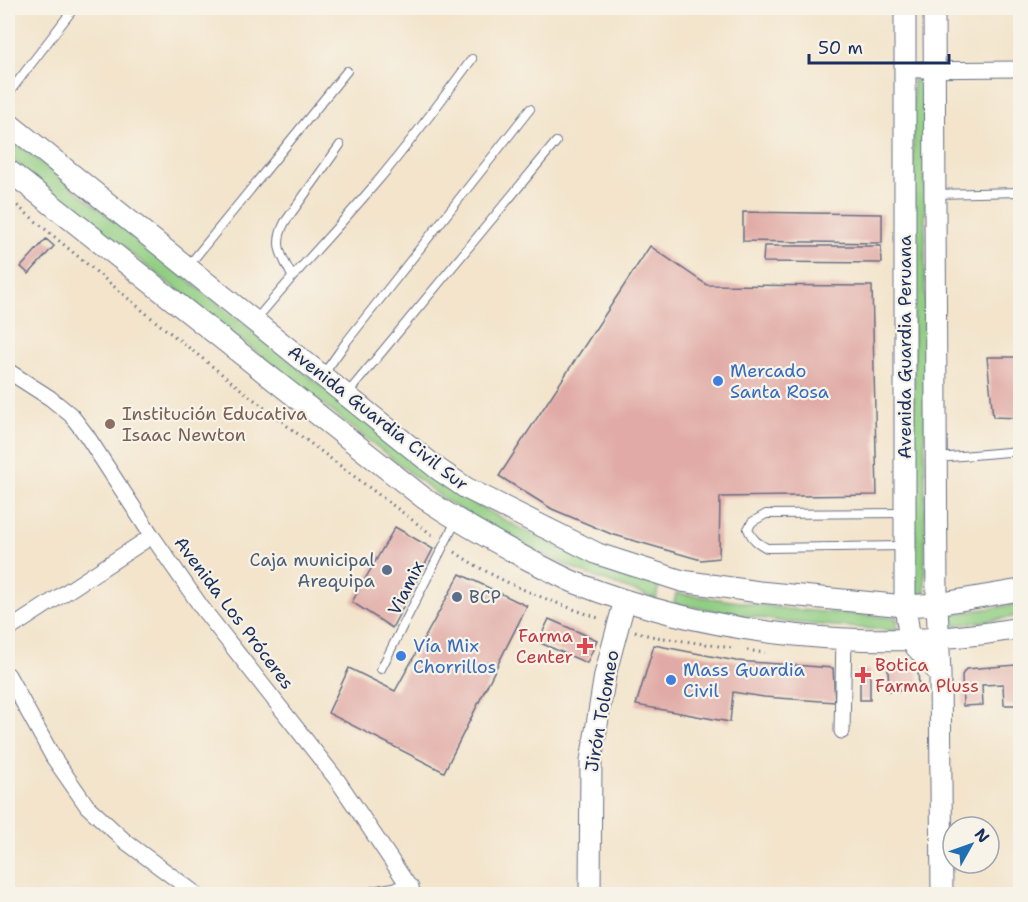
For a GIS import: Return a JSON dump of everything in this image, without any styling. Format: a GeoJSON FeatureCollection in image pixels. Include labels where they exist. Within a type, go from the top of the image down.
{"type":"FeatureCollection","features":[{"type":"Feature","properties":{"kind":"main road","name":"Avenida Guardia Peruana"},"geometry":{"type":"LineString","coordinates":[[905,8],[905,606],[910,640]]}},
{"type":"Feature","properties":{"kind":"main road","name":"Avenida Guardia Peruana"},"geometry":{"type":"LineString","coordinates":[[934,8],[937,604],[942,894]]}},
{"type":"Feature","properties":{"kind":"main road","name":"Avenida Guardia Civil Sur"},"geometry":{"type":"LineString","coordinates":[[8,123],[438,469],[466,488],[598,554],[682,581],[759,592],[905,606],[937,604],[1020,590]]}},
{"type":"Feature","properties":{"kind":"main road","name":"Avenida Guardia Civil Sur"},"geometry":{"type":"LineString","coordinates":[[8,170],[425,499],[480,534],[574,583],[625,600],[703,620],[785,634],[910,640],[1020,628]]}},
{"type":"Feature","properties":{"kind":"main road","name":"Jirón Tolomeo"},"geometry":{"type":"LineString","coordinates":[[590,894],[591,761],[605,675],[625,600]]}},
{"type":"Feature","properties":{"kind":"main road"},"geometry":{"type":"LineString","coordinates":[[910,640],[940,674]]}},
{"type":"Feature","properties":{"kind":"street"},"geometry":{"type":"LineString","coordinates":[[905,70],[1020,69]]}},
{"type":"Feature","properties":{"kind":"street","name":"Avenida Los Próceres"},"geometry":{"type":"LineString","coordinates":[[8,371],[50,398],[71,415],[202,608],[338,781],[412,891]]}},
{"type":"Feature","properties":{"kind":"street"},"geometry":{"type":"LineString","coordinates":[[8,630],[152,536]]}},
{"type":"Feature","properties":{"kind":"street"},"geometry":{"type":"LineString","coordinates":[[842,731],[844,638]]}},
{"type":"Feature","properties":{"kind":"street"},"geometry":{"type":"LineString","coordinates":[[8,675],[53,757],[87,806],[126,842],[196,894]]}},
{"type":"Feature","properties":{"kind":"street"},"geometry":{"type":"LineString","coordinates":[[374,894],[412,891]]}},
{"type":"Feature","properties":{"kind":"lane"},"geometry":{"type":"LineString","coordinates":[[8,94],[74,8]]}},
{"type":"Feature","properties":{"kind":"lane"},"geometry":{"type":"LineString","coordinates":[[254,322],[292,276],[329,238],[378,181],[472,59]]}},
{"type":"Feature","properties":{"kind":"lane"},"geometry":{"type":"LineString","coordinates":[[187,268],[347,71]]}},
{"type":"Feature","properties":{"kind":"lane"},"geometry":{"type":"LineString","coordinates":[[322,376],[530,109]]}},
{"type":"Feature","properties":{"kind":"lane"},"geometry":{"type":"LineString","coordinates":[[346,395],[556,142]]}},
{"type":"Feature","properties":{"kind":"lane"},"geometry":{"type":"LineString","coordinates":[[292,276],[279,248],[279,234],[285,222],[340,146]]}},
{"type":"Feature","properties":{"kind":"lane"},"geometry":{"type":"LineString","coordinates":[[935,194],[1020,192]]}},
{"type":"Feature","properties":{"kind":"lane"},"geometry":{"type":"LineString","coordinates":[[936,458],[1020,451]]}},
{"type":"Feature","properties":{"kind":"lane"},"geometry":{"type":"LineString","coordinates":[[905,513],[766,514],[752,522],[748,529],[758,544],[767,548],[905,546]]}},
{"type":"Feature","properties":{"kind":"lane","name":"Viamix"},"geometry":{"type":"LineString","coordinates":[[381,669],[457,520]]}},
{"type":"Feature","properties":{"kind":"green space"},"geometry":{"type":"Polygon","coordinates":[[[925,79],[925,593],[917,595],[914,499],[913,80],[925,79]]]}},
{"type":"Feature","properties":{"kind":"green space"},"geometry":{"type":"Polygon","coordinates":[[[8,136],[455,493],[521,529],[579,556],[659,585],[656,599],[581,572],[510,539],[446,501],[8,157],[8,136]]]}},
{"type":"Feature","properties":{"kind":"green space"},"geometry":{"type":"Polygon","coordinates":[[[676,593],[788,609],[897,618],[897,631],[785,622],[674,604],[676,593]]]}},
{"type":"Feature","properties":{"kind":"green space"},"geometry":{"type":"Polygon","coordinates":[[[1020,604],[1020,616],[952,626],[952,614],[1020,604]]]}},
{"type":"Feature","properties":{"kind":"building"},"geometry":{"type":"Polygon","coordinates":[[[743,212],[882,214],[882,243],[743,241],[743,212]]]}},
{"type":"Feature","properties":{"kind":"building"},"geometry":{"type":"Polygon","coordinates":[[[46,239],[54,246],[29,274],[21,267],[46,239]]]}},
{"type":"Feature","properties":{"kind":"building","name":"Mercado Santa Rosa"},"geometry":{"type":"Polygon","coordinates":[[[650,246],[707,285],[872,286],[877,495],[720,497],[719,558],[701,560],[611,534],[552,509],[499,476],[650,246]]]}},
{"type":"Feature","properties":{"kind":"building"},"geometry":{"type":"Polygon","coordinates":[[[764,246],[881,246],[882,263],[763,262],[764,246]]]}},
{"type":"Feature","properties":{"kind":"building"},"geometry":{"type":"Polygon","coordinates":[[[987,357],[1020,357],[1020,418],[993,417],[987,357]]]}},
{"type":"Feature","properties":{"kind":"building"},"geometry":{"type":"Polygon","coordinates":[[[395,527],[433,549],[392,628],[352,602],[395,527]]]}},
{"type":"Feature","properties":{"kind":"building"},"geometry":{"type":"Polygon","coordinates":[[[460,574],[527,606],[444,772],[328,713],[349,668],[395,691],[460,574]]]}},
{"type":"Feature","properties":{"kind":"building"},"geometry":{"type":"Polygon","coordinates":[[[549,619],[597,640],[587,663],[538,642],[549,619]]]}},
{"type":"Feature","properties":{"kind":"building"},"geometry":{"type":"Polygon","coordinates":[[[654,645],[736,661],[833,668],[835,702],[764,697],[733,692],[730,722],[636,705],[654,645]]]}},
{"type":"Feature","properties":{"kind":"building"},"geometry":{"type":"Polygon","coordinates":[[[1016,665],[1018,705],[1004,705],[1003,684],[982,685],[983,705],[963,706],[962,675],[966,669],[1016,665]]]}},
{"type":"Feature","properties":{"kind":"building"},"geometry":{"type":"Polygon","coordinates":[[[918,668],[919,690],[889,691],[888,669],[918,668]]]}},
{"type":"Feature","properties":{"kind":"building"},"geometry":{"type":"Polygon","coordinates":[[[860,670],[870,670],[870,700],[860,700],[860,670]]]}},
{"type":"Feature","properties":{"kind":"place","name":"Mercado Santa Rosa"},"geometry":{"type":"Point","coordinates":[718,381]}},
{"type":"Feature","properties":{"kind":"place","name":"Institución Educativa Isaac Newton"},"geometry":{"type":"Point","coordinates":[110,424]}},
{"type":"Feature","properties":{"kind":"place","name":"Caja municipal Arequipa"},"geometry":{"type":"Point","coordinates":[387,570]}},
{"type":"Feature","properties":{"kind":"place","name":"BCP"},"geometry":{"type":"Point","coordinates":[457,597]}},
{"type":"Feature","properties":{"kind":"place","name":"Farma Center"},"geometry":{"type":"Point","coordinates":[585,646]}},
{"type":"Feature","properties":{"kind":"place","name":"Vía Mix Chorrillos"},"geometry":{"type":"Point","coordinates":[401,656]}},
{"type":"Feature","properties":{"kind":"place","name":"Botica Farma Pluss"},"geometry":{"type":"Point","coordinates":[863,675]}},
{"type":"Feature","properties":{"kind":"place","name":"Mass Guardia Civil"},"geometry":{"type":"Point","coordinates":[671,680]}}]}
